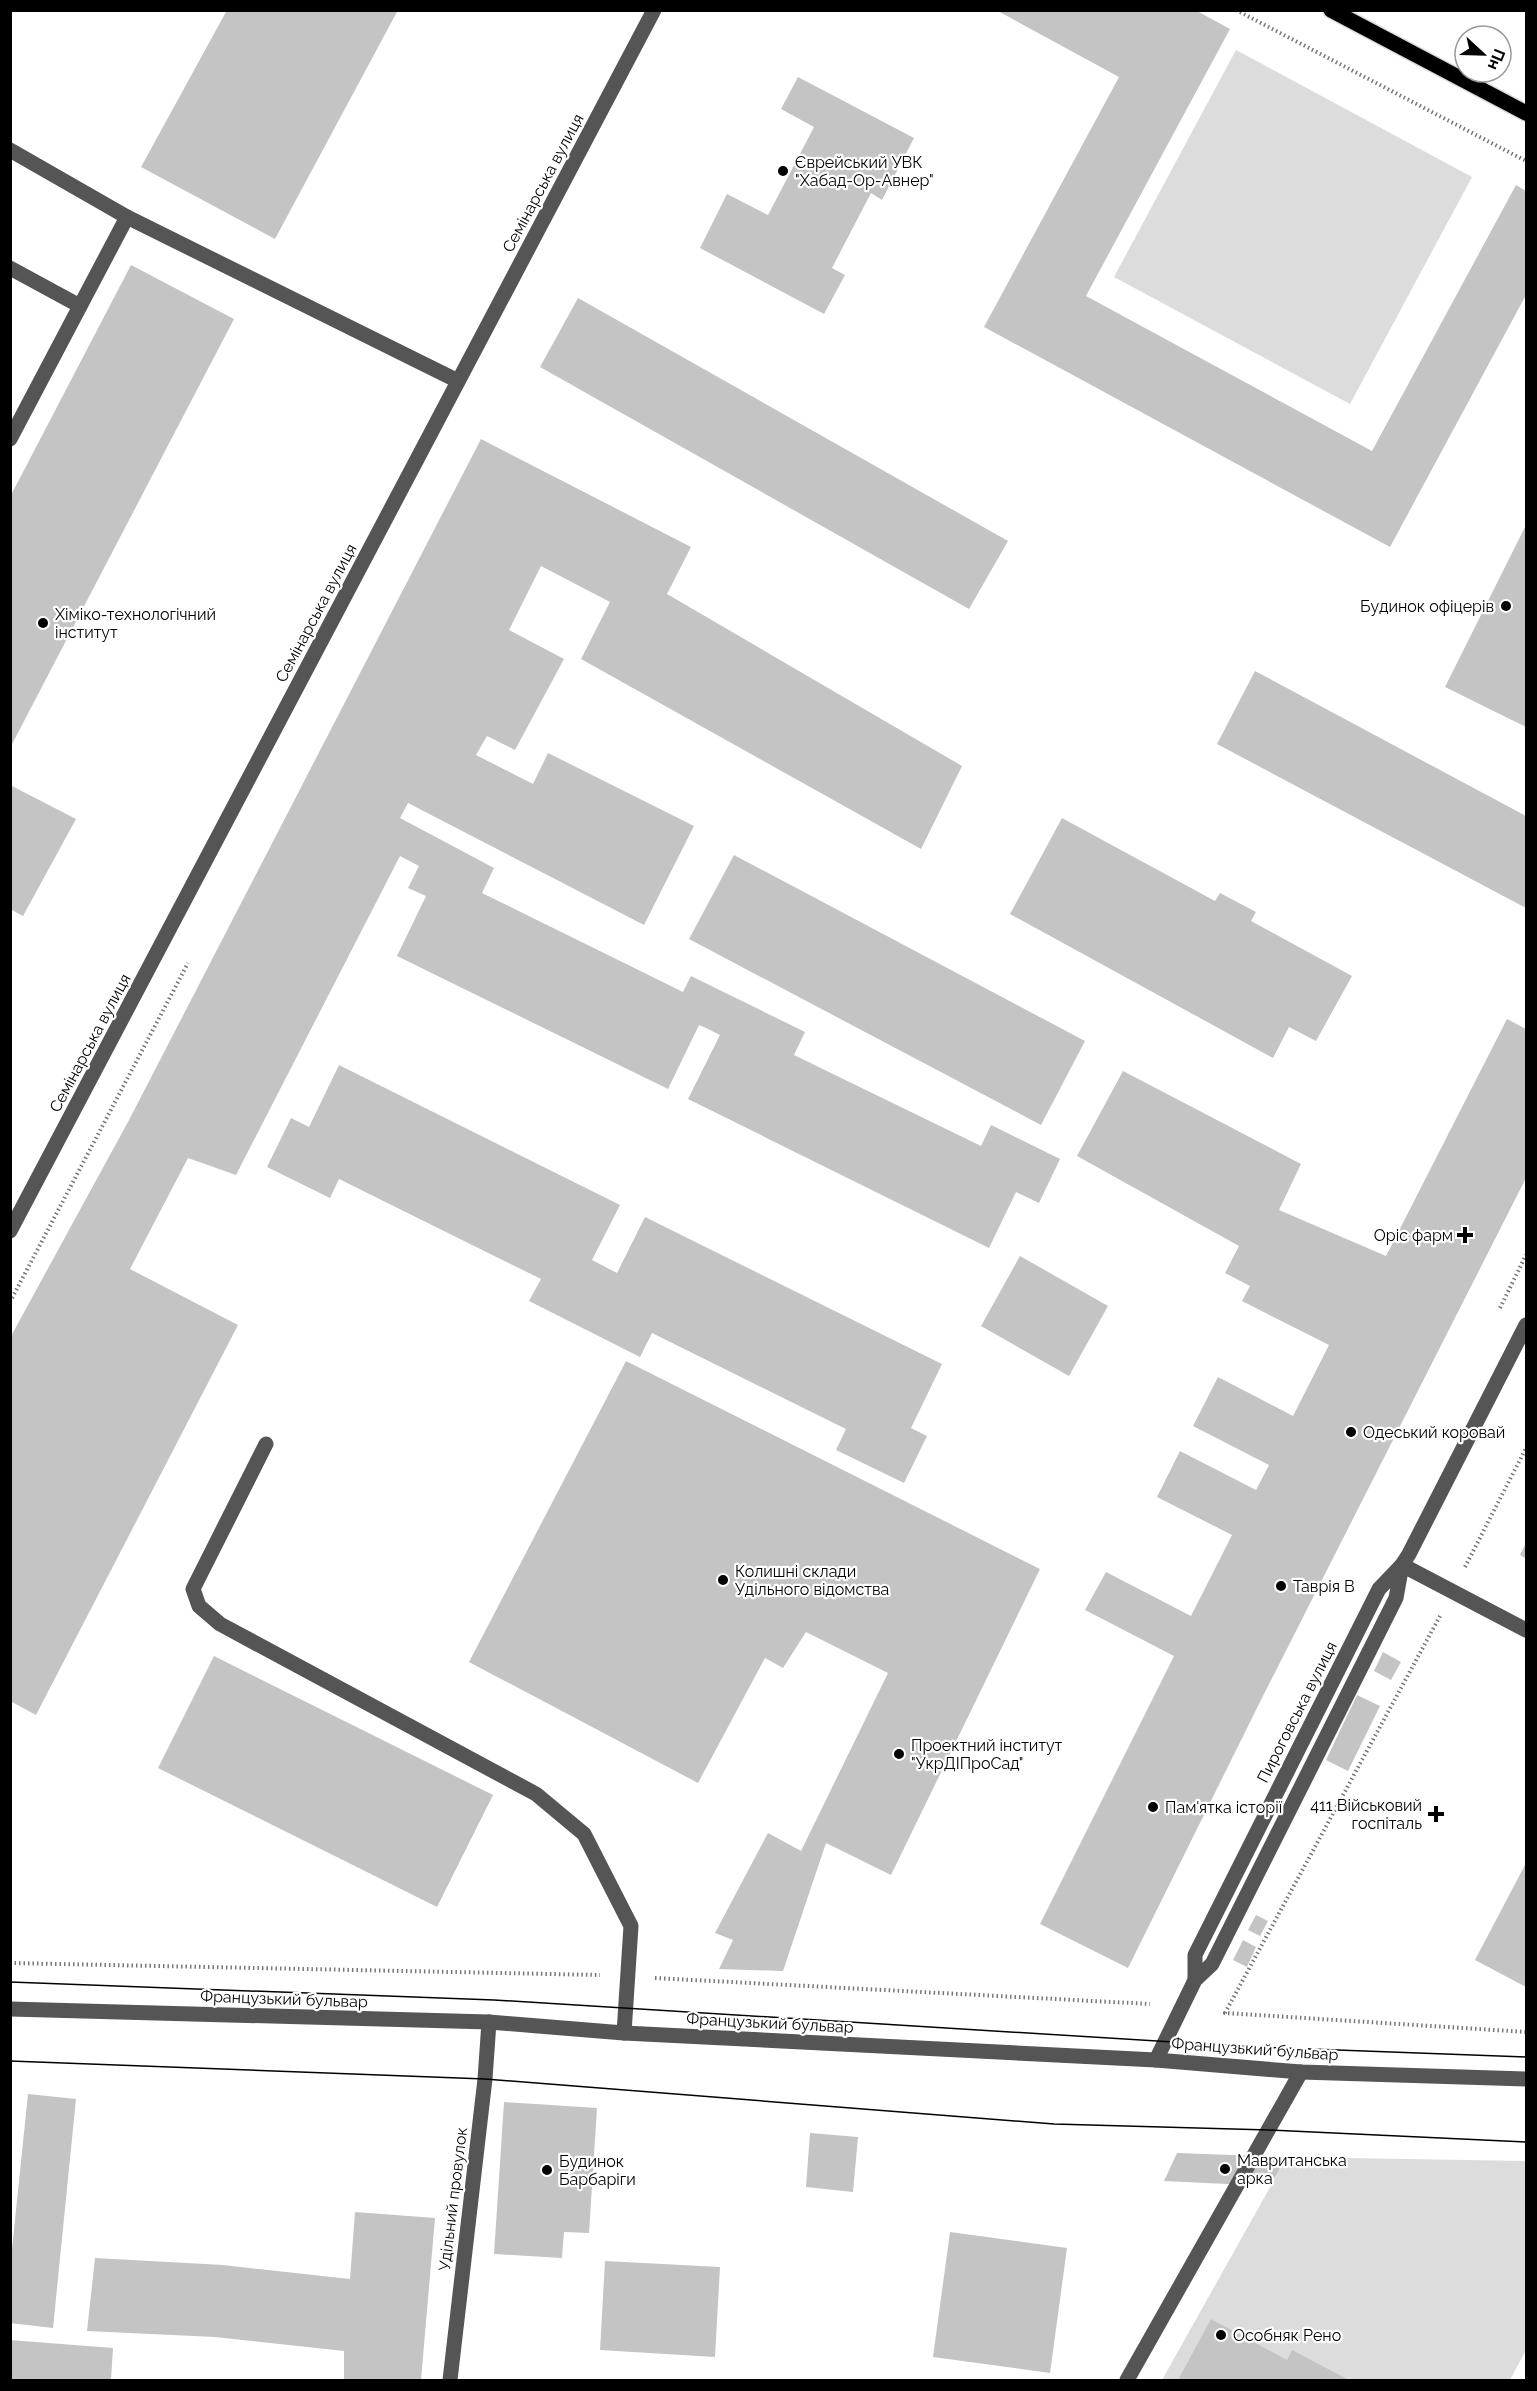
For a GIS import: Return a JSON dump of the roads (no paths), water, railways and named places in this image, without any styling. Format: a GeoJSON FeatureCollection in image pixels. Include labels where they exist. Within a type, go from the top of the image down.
{"type":"FeatureCollection","features":[{"type":"Feature","properties":{"kind":"main road"},"geometry":{"type":"LineString","coordinates":[[1331,10],[1527,113]]}},
{"type":"Feature","properties":{"kind":"street","name":"Семінарська вулиця"},"geometry":{"type":"LineString","coordinates":[[10,1232],[654,10]]}},
{"type":"Feature","properties":{"kind":"street"},"geometry":{"type":"LineString","coordinates":[[10,150],[127,217],[458,381]]}},
{"type":"Feature","properties":{"kind":"street"},"geometry":{"type":"LineString","coordinates":[[10,439],[127,217]]}},
{"type":"Feature","properties":{"kind":"street"},"geometry":{"type":"LineString","coordinates":[[10,268],[80,306]]}},
{"type":"Feature","properties":{"kind":"street"},"geometry":{"type":"LineString","coordinates":[[1156,2060],[1195,1980],[1212,1964],[1396,1598],[1402,1565],[1527,1325]]}},
{"type":"Feature","properties":{"kind":"street"},"geometry":{"type":"LineString","coordinates":[[266,1444],[193,1589],[199,1606],[220,1624],[536,1794],[584,1834],[631,1926],[624,2033]]}},
{"type":"Feature","properties":{"kind":"street"},"geometry":{"type":"LineString","coordinates":[[1402,1565],[1527,1630]]}},
{"type":"Feature","properties":{"kind":"street","name":"Французький бульвар"},"geometry":{"type":"LineString","coordinates":[[10,2009],[489,2022],[624,2033],[1156,2060],[1301,2072],[1527,2079]]}},
{"type":"Feature","properties":{"kind":"street","name":"Удільний провулок"},"geometry":{"type":"LineString","coordinates":[[450,2380],[485,2079],[489,2022]]}},
{"type":"Feature","properties":{"kind":"street"},"geometry":{"type":"LineString","coordinates":[[1127,2380],[1301,2072]]}},
{"type":"Feature","properties":{"kind":"tram line"},"geometry":{"type":"LineString","coordinates":[[10,1982],[494,2000],[1254,2047],[1526,2057]]}},
{"type":"Feature","properties":{"kind":"tram line"},"geometry":{"type":"LineString","coordinates":[[10,2061],[485,2079],[1054,2124],[1269,2130],[1526,2142]]}},
{"type":"Feature","properties":{"kind":"place","name":"Єврейський УВК \"Хабад-Ор-Авнер\""},"geometry":{"type":"Point","coordinates":[783,171]}},
{"type":"Feature","properties":{"kind":"place","name":"Будинок офіцерів"},"geometry":{"type":"Point","coordinates":[1506,606]}},
{"type":"Feature","properties":{"kind":"place","name":"Хіміко-технологічний інститут"},"geometry":{"type":"Point","coordinates":[43,623]}},
{"type":"Feature","properties":{"kind":"place","name":"Оріс фарм"},"geometry":{"type":"Point","coordinates":[1465,1235]}},
{"type":"Feature","properties":{"kind":"place","name":"Одеський коровай"},"geometry":{"type":"Point","coordinates":[1351,1432]}},
{"type":"Feature","properties":{"kind":"place","name":"Колишні склади Удільного відомства"},"geometry":{"type":"Point","coordinates":[723,1580]}},
{"type":"Feature","properties":{"kind":"place","name":"Таврія В"},"geometry":{"type":"Point","coordinates":[1281,1586]}},
{"type":"Feature","properties":{"kind":"place","name":"Проектний інститут \"УкрДІПроСад\""},"geometry":{"type":"Point","coordinates":[899,1754]}},
{"type":"Feature","properties":{"kind":"place","name":"Пам'ятка історії"},"geometry":{"type":"Point","coordinates":[1153,1807]}},
{"type":"Feature","properties":{"kind":"place","name":"411 Військовий госпіталь"},"geometry":{"type":"Point","coordinates":[1436,1814]}},
{"type":"Feature","properties":{"kind":"place","name":"Мавританська арка"},"geometry":{"type":"Point","coordinates":[1225,2169]}},
{"type":"Feature","properties":{"kind":"place","name":"Будинок Барбаріги"},"geometry":{"type":"Point","coordinates":[547,2170]}},
{"type":"Feature","properties":{"kind":"place","name":"Особняк Рено"},"geometry":{"type":"Point","coordinates":[1221,2335]}}]}
